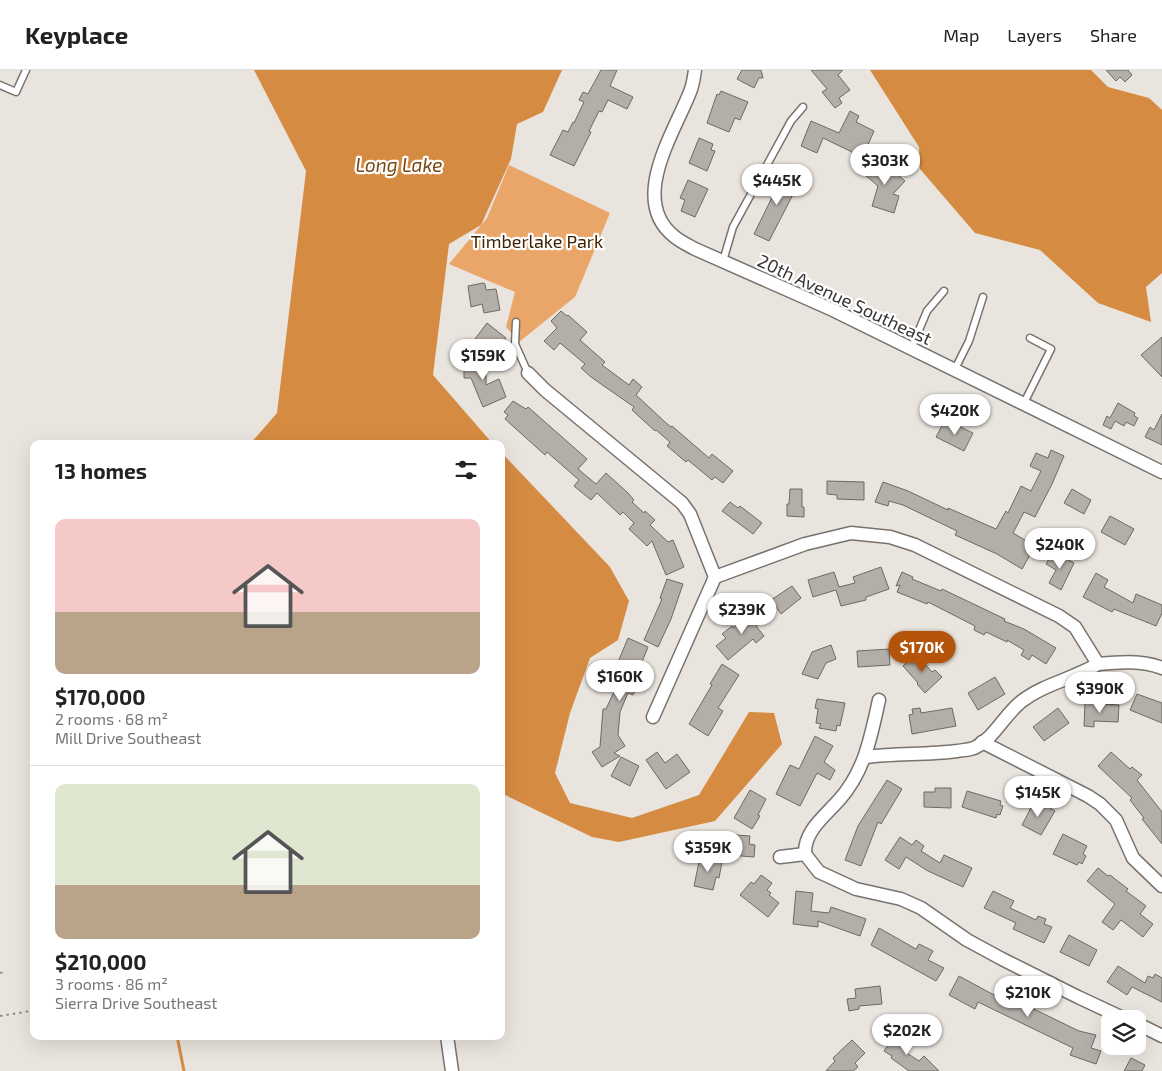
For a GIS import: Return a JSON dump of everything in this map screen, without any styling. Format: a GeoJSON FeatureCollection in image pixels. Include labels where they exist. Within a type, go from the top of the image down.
{"type":"FeatureCollection","features":[{"type":"Feature","properties":{"kind":"street","name":"20th Avenue Southeast"},"geometry":{"type":"LineString","coordinates":[[695,70],[691,90],[658,166],[654,196],[655,208],[662,222],[674,237],[695,249],[833,310],[1162,472]]}},
{"type":"Feature","properties":{"kind":"street"},"geometry":{"type":"LineString","coordinates":[[528,373],[545,390],[682,503],[690,514],[716,577]]}},
{"type":"Feature","properties":{"kind":"street"},"geometry":{"type":"LineString","coordinates":[[653,717],[716,577],[805,544],[851,533],[890,537],[915,546],[1059,616],[1074,627],[1098,664]]}},
{"type":"Feature","properties":{"kind":"street"},"geometry":{"type":"LineString","coordinates":[[866,757],[886,754],[933,754],[976,748],[992,734],[1022,701],[1041,689],[1086,671],[1098,664],[1120,662],[1153,664],[1162,668]]}},
{"type":"Feature","properties":{"kind":"street"},"geometry":{"type":"LineString","coordinates":[[879,700],[866,757],[854,781],[811,832],[804,844],[805,854],[818,872],[856,888],[901,899],[921,908],[967,940],[1105,1010]]}},
{"type":"Feature","properties":{"kind":"street"},"geometry":{"type":"LineString","coordinates":[[982,742],[1079,791],[1100,804],[1116,820],[1133,858],[1162,886]]}},
{"type":"Feature","properties":{"kind":"street"},"geometry":{"type":"LineString","coordinates":[[780,857],[805,854]]}},
{"type":"Feature","properties":{"kind":"street"},"geometry":{"type":"LineString","coordinates":[[1146,1028],[1162,1036]]}},
{"type":"Feature","properties":{"kind":"street"},"geometry":{"type":"LineString","coordinates":[[448,1040],[452,1071]]}},
{"type":"Feature","properties":{"kind":"lane"},"geometry":{"type":"LineString","coordinates":[[0,85],[16,92],[26,70]]}},
{"type":"Feature","properties":{"kind":"lane"},"geometry":{"type":"LineString","coordinates":[[723,261],[734,227],[790,121],[803,107]]}},
{"type":"Feature","properties":{"kind":"lane"},"geometry":{"type":"LineString","coordinates":[[911,349],[927,311],[944,291]]}},
{"type":"Feature","properties":{"kind":"lane"},"geometry":{"type":"LineString","coordinates":[[954,370],[969,341],[983,297]]}},
{"type":"Feature","properties":{"kind":"lane"},"geometry":{"type":"LineString","coordinates":[[516,322],[515,344],[528,373]]}},
{"type":"Feature","properties":{"kind":"lane"},"geometry":{"type":"LineString","coordinates":[[1024,404],[1051,349],[1030,338]]}},
{"type":"Feature","properties":{"kind":"path"},"geometry":{"type":"LineString","coordinates":[[0,973],[4,972]]}},
{"type":"Feature","properties":{"kind":"path"},"geometry":{"type":"LineString","coordinates":[[0,1016],[30,1011]]}},
{"type":"Feature","properties":{"kind":"green space","name":"Timberlake Park"},"geometry":{"type":"Polygon","coordinates":[[[509,165],[610,213],[575,297],[519,342],[506,327],[515,292],[449,264],[487,218],[509,165]]]}},
{"type":"Feature","properties":{"kind":"water","name":"Long Lake"},"geometry":{"type":"Polygon","coordinates":[[[254,70],[562,70],[543,112],[517,124],[511,159],[481,225],[449,244],[433,375],[490,440],[253,440],[277,413],[306,171],[254,70]]]}},
{"type":"Feature","properties":{"kind":"water"},"geometry":{"type":"Polygon","coordinates":[[[870,70],[1091,70],[1108,87],[1149,98],[1162,110],[1162,273],[1146,287],[1151,322],[1098,303],[1040,250],[975,233],[920,169],[919,147],[870,70]]]}},
{"type":"Feature","properties":{"kind":"water"},"geometry":{"type":"Polygon","coordinates":[[[505,456],[610,567],[629,601],[618,640],[590,658],[570,713],[555,773],[570,803],[632,818],[699,795],[749,712],[774,713],[782,744],[715,821],[619,842],[592,837],[505,795],[505,456]]]}},
{"type":"Feature","properties":{"kind":"building"},"geometry":{"type":"Polygon","coordinates":[[[601,70],[617,70],[610,86],[633,97],[627,109],[608,100],[602,112],[599,111],[574,166],[550,155],[563,130],[568,132],[574,123],[584,102],[579,100],[583,92],[588,94],[601,70]]]}},
{"type":"Feature","properties":{"kind":"building"},"geometry":{"type":"Polygon","coordinates":[[[742,70],[761,70],[763,78],[759,78],[754,88],[737,79],[742,70]]]}},
{"type":"Feature","properties":{"kind":"building"},"geometry":{"type":"Polygon","coordinates":[[[811,70],[843,70],[838,75],[850,90],[839,98],[842,103],[835,108],[822,92],[827,89],[811,70]]]}},
{"type":"Feature","properties":{"kind":"building"},"geometry":{"type":"Polygon","coordinates":[[[1106,70],[1128,70],[1132,75],[1125,82],[1120,77],[1116,81],[1106,70]]]}},
{"type":"Feature","properties":{"kind":"building"},"geometry":{"type":"Polygon","coordinates":[[[721,91],[748,102],[740,120],[735,118],[729,132],[707,123],[717,94],[719,95],[721,91]]]}},
{"type":"Feature","properties":{"kind":"building"},"geometry":{"type":"Polygon","coordinates":[[[850,111],[859,116],[856,122],[874,131],[863,156],[871,158],[854,164],[852,152],[823,138],[817,153],[801,146],[811,121],[839,133],[850,111]]]}},
{"type":"Feature","properties":{"kind":"building"},"geometry":{"type":"Polygon","coordinates":[[[699,138],[713,144],[711,150],[715,151],[707,171],[689,163],[699,138]]]}},
{"type":"Feature","properties":{"kind":"building"},"geometry":{"type":"Polygon","coordinates":[[[877,160],[881,161],[905,181],[893,194],[899,196],[894,213],[872,206],[878,186],[864,174],[877,160]]]}},
{"type":"Feature","properties":{"kind":"building"},"geometry":{"type":"Polygon","coordinates":[[[785,171],[801,179],[769,241],[754,234],[785,171]]]}},
{"type":"Feature","properties":{"kind":"building"},"geometry":{"type":"Polygon","coordinates":[[[688,180],[708,189],[695,217],[681,211],[685,200],[680,198],[688,180]]]}},
{"type":"Feature","properties":{"kind":"building"},"geometry":{"type":"Polygon","coordinates":[[[483,283],[486,290],[496,289],[500,310],[484,313],[482,304],[471,307],[468,286],[483,283]]]}},
{"type":"Feature","properties":{"kind":"building"},"geometry":{"type":"Polygon","coordinates":[[[561,311],[587,332],[580,340],[605,362],[602,365],[629,385],[633,379],[642,387],[636,395],[665,422],[709,458],[712,454],[733,471],[723,483],[715,477],[712,480],[667,446],[670,442],[632,410],[634,407],[591,377],[581,368],[585,364],[560,343],[554,350],[544,341],[557,328],[551,321],[561,311]]]}},
{"type":"Feature","properties":{"kind":"building"},"geometry":{"type":"Polygon","coordinates":[[[487,323],[506,338],[499,347],[493,343],[485,354],[472,343],[487,323]]]}},
{"type":"Feature","properties":{"kind":"building"},"geometry":{"type":"Polygon","coordinates":[[[1162,337],[1162,377],[1141,355],[1162,337]]]}},
{"type":"Feature","properties":{"kind":"building"},"geometry":{"type":"Polygon","coordinates":[[[464,356],[486,357],[486,385],[499,379],[506,397],[483,407],[471,378],[464,378],[464,356]]]}},
{"type":"Feature","properties":{"kind":"building"},"geometry":{"type":"Polygon","coordinates":[[[513,401],[526,409],[528,407],[587,459],[578,469],[596,484],[606,473],[628,493],[634,500],[632,502],[655,520],[650,525],[668,542],[673,540],[684,567],[666,575],[652,541],[647,546],[629,529],[634,523],[623,512],[620,515],[597,493],[591,500],[574,486],[579,480],[547,452],[545,455],[505,419],[508,415],[504,412],[513,401]]]}},
{"type":"Feature","properties":{"kind":"building"},"geometry":{"type":"Polygon","coordinates":[[[1118,403],[1135,413],[1134,416],[1138,418],[1134,426],[1126,422],[1124,426],[1115,421],[1111,429],[1103,425],[1107,416],[1110,418],[1118,403]]]}},
{"type":"Feature","properties":{"kind":"building"},"geometry":{"type":"Polygon","coordinates":[[[1162,414],[1162,445],[1145,437],[1150,427],[1154,430],[1162,414]]]}},
{"type":"Feature","properties":{"kind":"building"},"geometry":{"type":"Polygon","coordinates":[[[944,422],[953,427],[954,424],[973,433],[964,451],[936,437],[944,422]]]}},
{"type":"Feature","properties":{"kind":"building"},"geometry":{"type":"Polygon","coordinates":[[[1051,450],[1064,456],[1052,484],[1035,517],[1024,512],[1013,533],[1035,546],[1022,569],[997,554],[955,535],[957,531],[903,505],[889,501],[888,506],[875,502],[883,482],[996,529],[1006,511],[1008,513],[1021,486],[1031,491],[1041,471],[1030,466],[1036,453],[1048,458],[1051,450]]]}},
{"type":"Feature","properties":{"kind":"building"},"geometry":{"type":"Polygon","coordinates":[[[827,481],[864,482],[864,500],[837,499],[837,495],[827,494],[827,481]]]}},
{"type":"Feature","properties":{"kind":"building"},"geometry":{"type":"Polygon","coordinates":[[[790,489],[802,489],[804,517],[787,516],[790,489]]]}},
{"type":"Feature","properties":{"kind":"building"},"geometry":{"type":"Polygon","coordinates":[[[1072,489],[1091,500],[1084,514],[1064,503],[1072,489]]]}},
{"type":"Feature","properties":{"kind":"building"},"geometry":{"type":"Polygon","coordinates":[[[730,502],[738,508],[740,506],[762,523],[753,534],[722,511],[730,502]]]}},
{"type":"Feature","properties":{"kind":"building"},"geometry":{"type":"Polygon","coordinates":[[[1110,516],[1134,529],[1125,545],[1101,532],[1110,516]]]}},
{"type":"Feature","properties":{"kind":"building"},"geometry":{"type":"Polygon","coordinates":[[[1053,552],[1074,563],[1061,590],[1049,583],[1056,570],[1046,564],[1053,552]]]}},
{"type":"Feature","properties":{"kind":"building"},"geometry":{"type":"Polygon","coordinates":[[[881,567],[889,589],[866,597],[866,600],[841,606],[836,590],[813,597],[808,580],[834,572],[839,587],[855,583],[853,577],[881,567]]]}},
{"type":"Feature","properties":{"kind":"building"},"geometry":{"type":"Polygon","coordinates":[[[902,572],[913,577],[912,579],[941,591],[942,589],[1005,619],[1004,621],[1024,629],[1056,648],[1046,664],[1032,655],[1029,660],[1021,655],[1024,650],[1007,640],[1007,642],[986,632],[984,635],[974,630],[975,626],[928,602],[927,604],[897,592],[900,585],[896,586],[902,572]]]}},
{"type":"Feature","properties":{"kind":"building"},"geometry":{"type":"Polygon","coordinates":[[[1096,573],[1108,580],[1104,587],[1133,603],[1136,594],[1162,605],[1162,613],[1156,626],[1114,609],[1112,612],[1083,597],[1096,573]]]}},
{"type":"Feature","properties":{"kind":"building"},"geometry":{"type":"Polygon","coordinates":[[[667,579],[683,584],[671,619],[658,647],[644,640],[662,599],[660,598],[667,579]]]}},
{"type":"Feature","properties":{"kind":"building"},"geometry":{"type":"Polygon","coordinates":[[[792,586],[801,598],[781,614],[771,600],[792,586]]]}},
{"type":"Feature","properties":{"kind":"building"},"geometry":{"type":"Polygon","coordinates":[[[756,608],[765,618],[756,626],[764,636],[756,643],[753,639],[728,660],[716,646],[726,638],[722,634],[732,626],[733,628],[756,608]]]}},
{"type":"Feature","properties":{"kind":"building"},"geometry":{"type":"Polygon","coordinates":[[[628,638],[648,647],[635,679],[642,683],[639,690],[636,689],[633,695],[628,693],[620,712],[618,735],[625,746],[614,753],[620,756],[602,767],[592,752],[600,747],[603,709],[606,709],[624,670],[616,667],[628,638]]]}},
{"type":"Feature","properties":{"kind":"building"},"geometry":{"type":"Polygon","coordinates":[[[831,645],[836,659],[826,663],[818,679],[802,674],[812,652],[831,645]]]}},
{"type":"Feature","properties":{"kind":"building"},"geometry":{"type":"Polygon","coordinates":[[[889,649],[890,665],[858,667],[857,651],[889,649]]]}},
{"type":"Feature","properties":{"kind":"building"},"geometry":{"type":"Polygon","coordinates":[[[916,654],[932,672],[935,670],[942,677],[925,693],[903,666],[916,654]]]}},
{"type":"Feature","properties":{"kind":"building"},"geometry":{"type":"Polygon","coordinates":[[[722,664],[739,675],[718,708],[723,711],[708,736],[689,724],[722,664]]]}},
{"type":"Feature","properties":{"kind":"building"},"geometry":{"type":"Polygon","coordinates":[[[995,677],[1005,694],[978,710],[968,693],[995,677]]]}},
{"type":"Feature","properties":{"kind":"building"},"geometry":{"type":"Polygon","coordinates":[[[1137,694],[1162,703],[1162,723],[1130,710],[1137,694]]]}},
{"type":"Feature","properties":{"kind":"building"},"geometry":{"type":"Polygon","coordinates":[[[817,699],[845,703],[840,726],[837,725],[836,731],[819,728],[821,724],[816,723],[818,709],[815,708],[817,699]]]}},
{"type":"Feature","properties":{"kind":"building"},"geometry":{"type":"Polygon","coordinates":[[[1085,703],[1119,705],[1118,722],[1094,721],[1094,727],[1084,726],[1085,703]]]}},
{"type":"Feature","properties":{"kind":"building"},"geometry":{"type":"Polygon","coordinates":[[[920,708],[921,713],[952,708],[956,726],[912,734],[909,715],[913,714],[912,709],[920,708]]]}},
{"type":"Feature","properties":{"kind":"building"},"geometry":{"type":"Polygon","coordinates":[[[1058,708],[1069,723],[1044,741],[1033,727],[1058,708]]]}},
{"type":"Feature","properties":{"kind":"building"},"geometry":{"type":"Polygon","coordinates":[[[815,736],[833,746],[824,762],[835,770],[830,780],[817,773],[800,806],[776,794],[790,765],[799,769],[815,736]]]}},
{"type":"Feature","properties":{"kind":"building"},"geometry":{"type":"Polygon","coordinates":[[[657,752],[665,763],[677,754],[690,772],[666,789],[646,760],[657,752]]]}},
{"type":"Feature","properties":{"kind":"building"},"geometry":{"type":"Polygon","coordinates":[[[1111,752],[1130,769],[1132,767],[1142,775],[1137,780],[1162,812],[1162,844],[1142,819],[1144,818],[1130,800],[1132,798],[1098,766],[1111,752]]]}},
{"type":"Feature","properties":{"kind":"building"},"geometry":{"type":"Polygon","coordinates":[[[621,757],[639,766],[630,786],[611,776],[621,757]]]}},
{"type":"Feature","properties":{"kind":"building"},"geometry":{"type":"Polygon","coordinates":[[[887,780],[902,789],[881,824],[878,822],[861,866],[845,860],[858,826],[887,780]]]}},
{"type":"Feature","properties":{"kind":"building"},"geometry":{"type":"Polygon","coordinates":[[[935,788],[951,788],[951,808],[924,807],[924,792],[935,792],[935,788]]]}},
{"type":"Feature","properties":{"kind":"building"},"geometry":{"type":"Polygon","coordinates":[[[750,790],[766,799],[758,815],[760,816],[752,829],[734,818],[750,790]]]}},
{"type":"Feature","properties":{"kind":"building"},"geometry":{"type":"Polygon","coordinates":[[[967,791],[1001,801],[1000,805],[1003,806],[1000,815],[997,814],[996,818],[962,807],[967,791]]]}},
{"type":"Feature","properties":{"kind":"building"},"geometry":{"type":"Polygon","coordinates":[[[1033,804],[1041,808],[1043,804],[1055,811],[1041,835],[1022,825],[1033,804]]]}},
{"type":"Feature","properties":{"kind":"building"},"geometry":{"type":"Polygon","coordinates":[[[1063,834],[1087,846],[1083,854],[1086,856],[1082,864],[1079,862],[1077,865],[1053,854],[1063,834]]]}},
{"type":"Feature","properties":{"kind":"building"},"geometry":{"type":"Polygon","coordinates":[[[736,835],[750,836],[749,844],[755,845],[754,857],[729,855],[730,838],[735,838],[736,835]]]}},
{"type":"Feature","properties":{"kind":"building"},"geometry":{"type":"Polygon","coordinates":[[[900,837],[912,845],[916,840],[924,846],[921,851],[940,863],[944,855],[972,868],[963,887],[928,871],[906,857],[899,869],[885,860],[900,837]]]}},
{"type":"Feature","properties":{"kind":"building"},"geometry":{"type":"Polygon","coordinates":[[[700,857],[722,862],[719,878],[716,877],[713,890],[694,886],[700,857]]]}},
{"type":"Feature","properties":{"kind":"building"},"geometry":{"type":"Polygon","coordinates":[[[1098,868],[1128,889],[1126,891],[1146,906],[1140,914],[1153,924],[1143,937],[1121,920],[1113,930],[1102,922],[1115,904],[1087,881],[1098,868]]]}},
{"type":"Feature","properties":{"kind":"building"},"geometry":{"type":"Polygon","coordinates":[[[761,875],[772,883],[767,890],[771,893],[769,895],[779,903],[768,917],[740,895],[751,882],[754,884],[761,875]]]}},
{"type":"Feature","properties":{"kind":"building"},"geometry":{"type":"Polygon","coordinates":[[[796,891],[813,893],[811,911],[829,913],[831,907],[866,919],[860,936],[818,921],[818,927],[793,924],[796,891]]]}},
{"type":"Feature","properties":{"kind":"building"},"geometry":{"type":"Polygon","coordinates":[[[993,891],[1014,901],[1010,908],[1036,920],[1038,916],[1046,919],[1044,924],[1052,927],[1044,943],[1013,929],[1016,923],[984,908],[993,891]]]}},
{"type":"Feature","properties":{"kind":"building"},"geometry":{"type":"Polygon","coordinates":[[[879,928],[916,949],[919,944],[933,951],[928,960],[944,968],[936,981],[871,945],[879,928]]]}},
{"type":"Feature","properties":{"kind":"building"},"geometry":{"type":"Polygon","coordinates":[[[1069,935],[1097,950],[1089,966],[1060,952],[1069,935]]]}},
{"type":"Feature","properties":{"kind":"building"},"geometry":{"type":"Polygon","coordinates":[[[1118,966],[1145,983],[1148,976],[1153,978],[1155,974],[1162,978],[1162,1002],[1132,987],[1127,995],[1107,982],[1118,966]]]}},
{"type":"Feature","properties":{"kind":"building"},"geometry":{"type":"Polygon","coordinates":[[[959,976],[994,995],[997,989],[1008,994],[1007,996],[1079,1031],[1096,1035],[1091,1048],[1101,1051],[1096,1064],[1070,1055],[1073,1048],[978,1002],[975,1009],[949,995],[959,976]]]}},
{"type":"Feature","properties":{"kind":"building"},"geometry":{"type":"Polygon","coordinates":[[[880,986],[882,1004],[859,1006],[859,1009],[849,1011],[847,999],[856,998],[855,989],[880,986]]]}},
{"type":"Feature","properties":{"kind":"building"},"geometry":{"type":"Polygon","coordinates":[[[896,1034],[911,1043],[905,1052],[919,1061],[924,1056],[939,1071],[909,1071],[891,1058],[892,1056],[884,1051],[896,1034]]]}},
{"type":"Feature","properties":{"kind":"building"},"geometry":{"type":"Polygon","coordinates":[[[852,1040],[865,1053],[855,1063],[858,1067],[853,1071],[826,1071],[835,1061],[833,1058],[852,1040]]]}},
{"type":"Feature","properties":{"kind":"building"},"geometry":{"type":"Polygon","coordinates":[[[1131,1058],[1145,1065],[1142,1071],[1124,1071],[1131,1058]]]}},
{"type":"Feature","properties":{"kind":"waterway"},"geometry":{"type":"LineString","coordinates":[[178,1040],[184,1071]]}}]}
